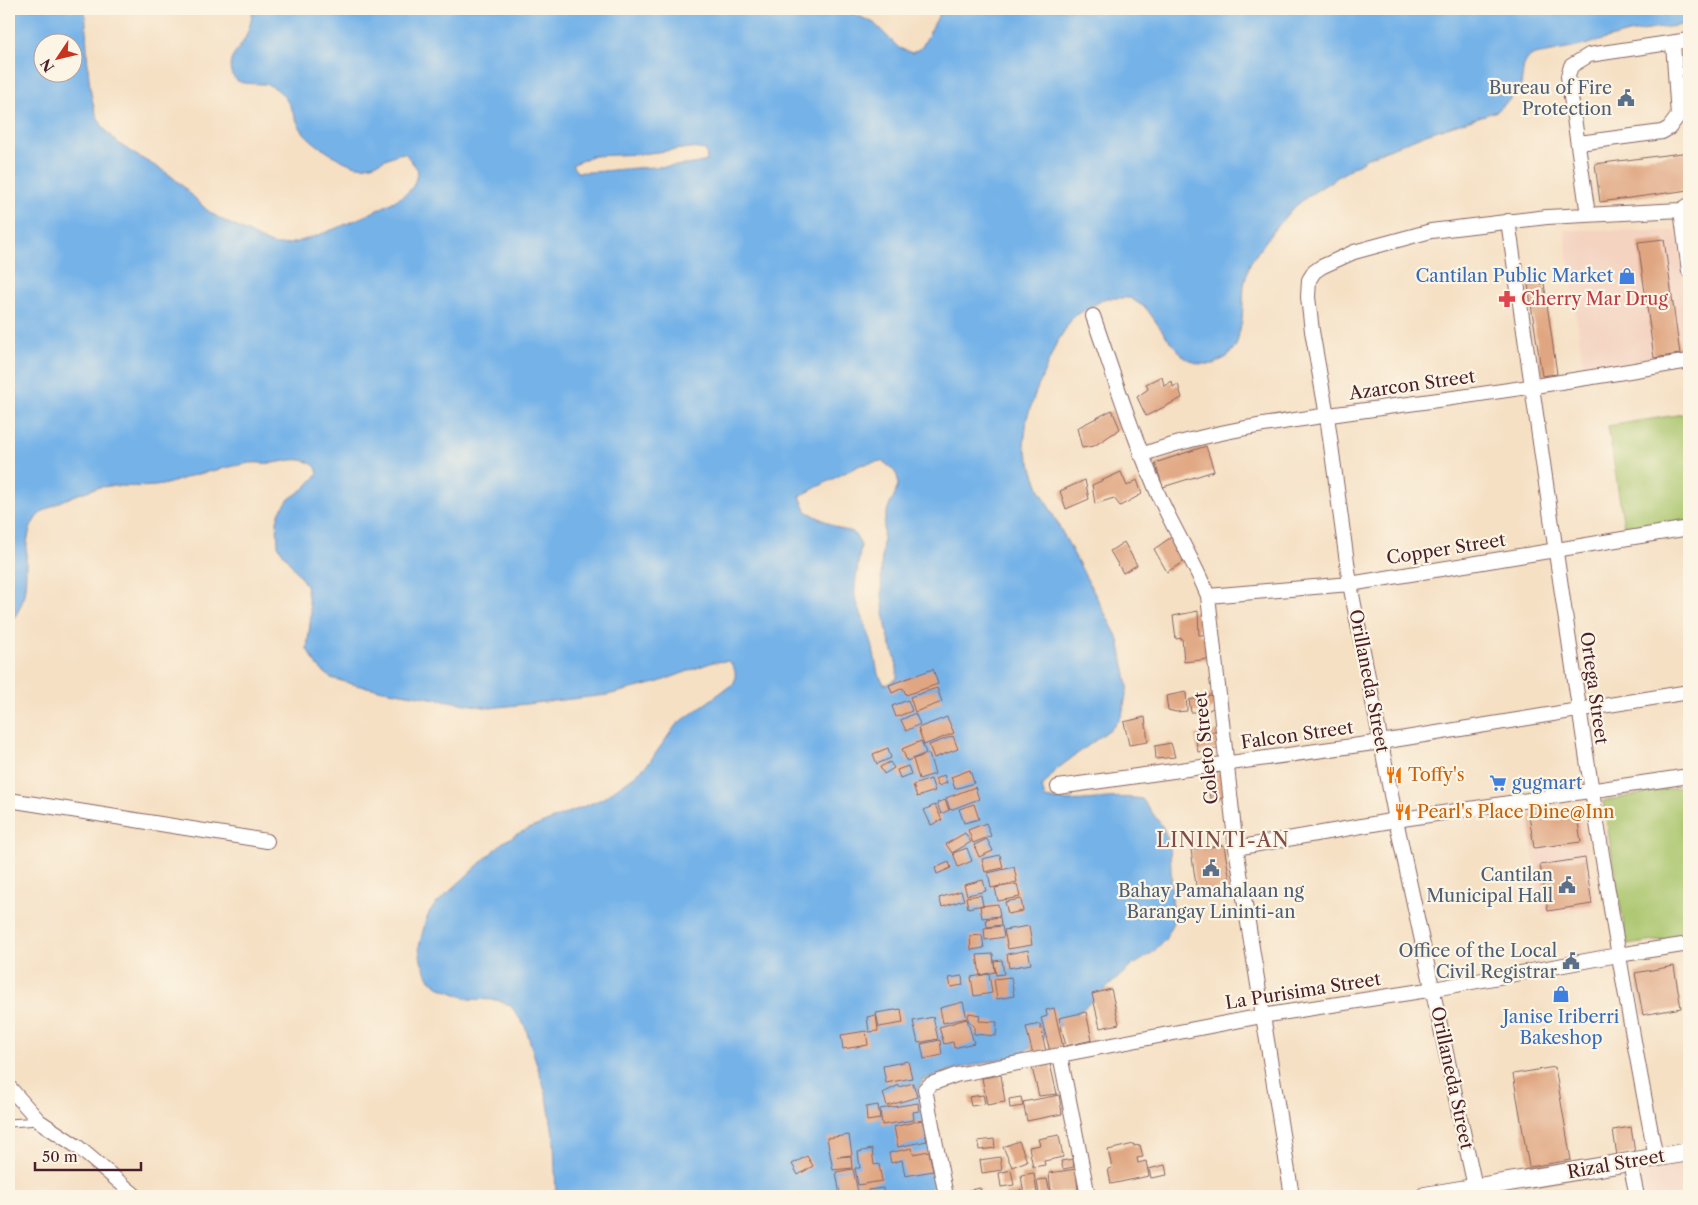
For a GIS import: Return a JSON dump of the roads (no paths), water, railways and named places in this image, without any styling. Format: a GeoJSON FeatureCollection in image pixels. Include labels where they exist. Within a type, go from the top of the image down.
{"type":"FeatureCollection","features":[{"type":"Feature","properties":{"kind":"street"},"geometry":{"type":"LineString","coordinates":[[1588,215],[1568,76],[1571,66],[1589,55],[1689,40]]}},
{"type":"Feature","properties":{"kind":"street"},"geometry":{"type":"LineString","coordinates":[[1579,143],[1662,132],[1669,128],[1678,116],[1673,43]]}},
{"type":"Feature","properties":{"kind":"street"},"geometry":{"type":"LineString","coordinates":[[1508,221],[1685,208],[1689,272]]}},
{"type":"Feature","properties":{"kind":"street","name":"Orillaneda Street"},"geometry":{"type":"LineString","coordinates":[[1476,1192],[1434,989],[1396,820],[1350,584],[1327,416],[1308,297],[1309,280],[1314,272],[1354,252],[1431,231],[1508,221]]}},
{"type":"Feature","properties":{"kind":"street","name":"Ortega Street"},"geometry":{"type":"LineString","coordinates":[[1508,221],[1578,711],[1618,954],[1656,1158]]}},
{"type":"Feature","properties":{"kind":"street","name":"Coleto Street"},"geometry":{"type":"LineString","coordinates":[[1093,316],[1142,455],[1169,518],[1197,569],[1208,596],[1236,848],[1292,1196]]}},
{"type":"Feature","properties":{"kind":"street","name":"Azarcon Street"},"geometry":{"type":"LineString","coordinates":[[1142,455],[1195,438],[1327,416],[1532,387],[1689,361]]}},
{"type":"Feature","properties":{"kind":"street","name":"Copper Street"},"geometry":{"type":"LineString","coordinates":[[1208,596],[1350,584],[1689,528]]}},
{"type":"Feature","properties":{"kind":"street","name":"Falcon Street"},"geometry":{"type":"LineString","coordinates":[[1058,787],[1381,742],[1689,692]]}},
{"type":"Feature","properties":{"kind":"street"},"geometry":{"type":"LineString","coordinates":[[1236,848],[1396,820],[1689,776]]}},
{"type":"Feature","properties":{"kind":"street"},"geometry":{"type":"LineString","coordinates":[[9,800],[267,840]]}},
{"type":"Feature","properties":{"kind":"street","name":"La Purisima Street"},"geometry":{"type":"LineString","coordinates":[[946,1196],[925,1095],[926,1087],[956,1074],[1262,1016],[1434,989],[1618,954],[1689,944]]}},
{"type":"Feature","properties":{"kind":"street"},"geometry":{"type":"LineString","coordinates":[[1060,1055],[1088,1196]]}},
{"type":"Feature","properties":{"kind":"street"},"geometry":{"type":"LineString","coordinates":[[9,1086],[39,1121],[78,1147],[136,1196]]}},
{"type":"Feature","properties":{"kind":"street","name":"Rizal Street"},"geometry":{"type":"LineString","coordinates":[[1425,1196],[1476,1192],[1689,1152]]}},
{"type":"Feature","properties":{"kind":"street"},"geometry":{"type":"LineString","coordinates":[[1630,1163],[1637,1196]]}},
{"type":"Feature","properties":{"kind":"lane"},"geometry":{"type":"LineString","coordinates":[[1675,72],[1689,70]]}},
{"type":"Feature","properties":{"kind":"lane"},"geometry":{"type":"LineString","coordinates":[[9,1123],[39,1121]]}},
{"type":"Feature","properties":{"kind":"water"},"geometry":{"type":"Polygon","coordinates":[[[9,9],[85,9],[88,68],[92,99],[96,113],[107,133],[124,147],[171,176],[212,214],[278,245],[304,240],[324,233],[367,215],[401,197],[410,190],[418,170],[405,153],[364,166],[358,166],[335,157],[305,134],[286,99],[277,89],[266,84],[243,83],[234,78],[230,63],[247,34],[253,9],[843,9],[874,23],[899,48],[912,53],[922,47],[942,9],[1689,9],[1689,24],[1628,33],[1577,47],[1530,56],[1524,63],[1521,86],[1516,94],[1497,111],[1426,134],[1369,157],[1308,196],[1291,210],[1250,263],[1244,285],[1242,321],[1236,346],[1227,357],[1213,364],[1199,364],[1185,358],[1146,308],[1130,298],[1106,298],[1073,317],[1056,344],[1035,394],[1027,418],[1024,445],[1039,488],[1119,640],[1128,686],[1122,715],[1113,727],[1057,769],[1042,787],[1045,798],[1057,800],[1069,801],[1118,797],[1142,799],[1162,826],[1170,845],[1173,922],[1165,940],[1151,954],[1130,967],[1084,1008],[1031,1047],[1018,1055],[945,1072],[923,1080],[918,1088],[937,1163],[935,1184],[921,1196],[556,1196],[554,1140],[547,1097],[525,1026],[511,1006],[497,1000],[469,999],[443,989],[430,980],[421,961],[419,947],[425,923],[430,911],[436,904],[502,843],[519,833],[602,799],[633,777],[648,764],[676,725],[734,683],[735,671],[729,661],[713,662],[656,683],[607,695],[490,708],[360,686],[331,678],[318,667],[307,649],[311,615],[306,585],[278,546],[277,521],[280,511],[289,499],[305,488],[318,474],[316,467],[311,463],[300,460],[243,464],[154,486],[101,487],[86,491],[57,504],[41,513],[30,530],[27,543],[23,599],[18,612],[9,623],[9,9]],[[690,148],[641,154],[592,156],[572,165],[577,172],[589,172],[676,166],[707,161],[706,150],[690,148]],[[881,461],[860,465],[800,496],[806,511],[840,529],[853,532],[861,545],[855,597],[872,643],[878,674],[885,685],[897,679],[897,665],[888,637],[884,612],[881,573],[885,519],[898,481],[896,474],[891,468],[881,461]]]}},
{"type":"Feature","properties":{"kind":"place","name":"Bureau of Fire Protection"},"geometry":{"type":"Point","coordinates":[1626,98]}},
{"type":"Feature","properties":{"kind":"place","name":"Cantilan Public Market"},"geometry":{"type":"Point","coordinates":[1627,276]}},
{"type":"Feature","properties":{"kind":"place","name":"Cherry Mar Drug"},"geometry":{"type":"Point","coordinates":[1507,299]}},
{"type":"Feature","properties":{"kind":"place","name":"Toffy's"},"geometry":{"type":"Point","coordinates":[1394,775]}},
{"type":"Feature","properties":{"kind":"place","name":"gugmart"},"geometry":{"type":"Point","coordinates":[1498,783]}},
{"type":"Feature","properties":{"kind":"place","name":"Pearl's Place Dine@Inn"},"geometry":{"type":"Point","coordinates":[1403,812]}},
{"type":"Feature","properties":{"kind":"place","name":"Bahay Pamahalaan ng Barangay Lininti-an"},"geometry":{"type":"Point","coordinates":[1211,868]}},
{"type":"Feature","properties":{"kind":"place","name":"Cantilan Municipal Hall"},"geometry":{"type":"Point","coordinates":[1567,885]}},
{"type":"Feature","properties":{"kind":"place","name":"Office of the Local Civil Registrar"},"geometry":{"type":"Point","coordinates":[1571,961]}},
{"type":"Feature","properties":{"kind":"place","name":"Janise Iriberri Bakeshop"},"geometry":{"type":"Point","coordinates":[1561,994]}},
{"type":"Feature","properties":{"kind":"district","name":"LININTI-AN"},"geometry":{"type":"Point","coordinates":[1223,840]}}]}
